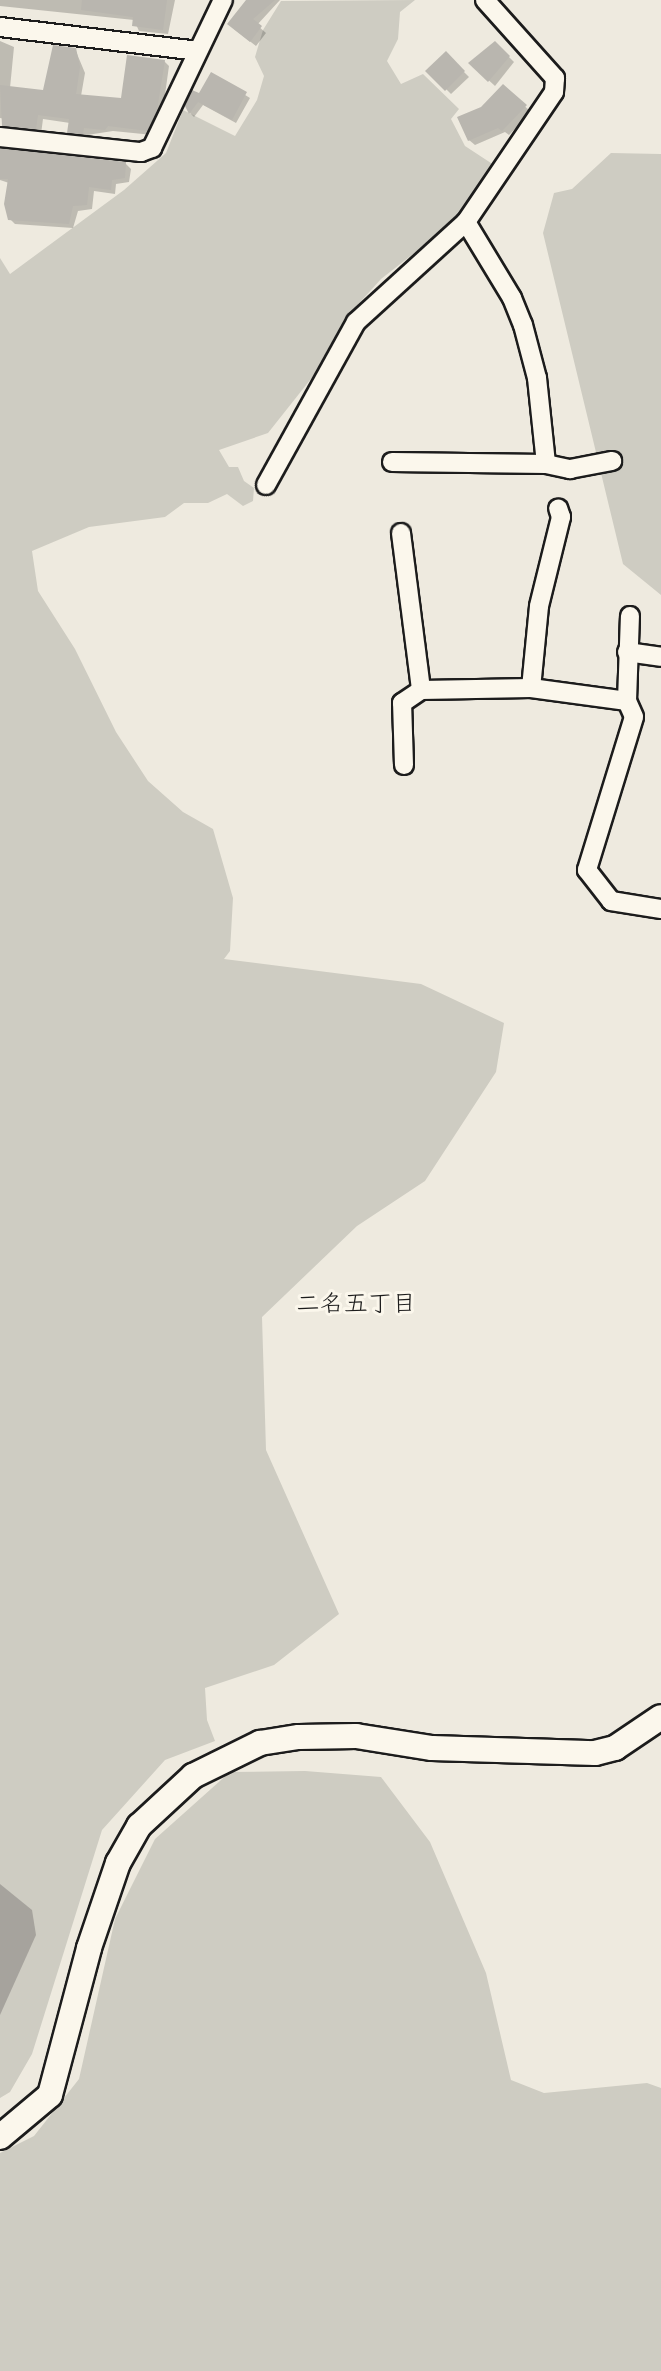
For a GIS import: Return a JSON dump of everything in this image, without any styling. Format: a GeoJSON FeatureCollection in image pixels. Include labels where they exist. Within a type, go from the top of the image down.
{"type":"FeatureCollection","features":[{"type":"Feature","properties":{"kind":"street"},"geometry":{"type":"LineString","coordinates":[[0,137],[141,152],[152,148],[223,0]]}},
{"type":"Feature","properties":{"kind":"street"},"geometry":{"type":"LineString","coordinates":[[266,485],[356,323],[466,222],[554,92],[555,78],[485,0]]}},
{"type":"Feature","properties":{"kind":"street"},"geometry":{"type":"LineString","coordinates":[[0,27],[198,51]]}},
{"type":"Feature","properties":{"kind":"street"},"geometry":{"type":"LineString","coordinates":[[466,222],[512,299],[523,325],[537,379],[546,464]]}},
{"type":"Feature","properties":{"kind":"street"},"geometry":{"type":"LineString","coordinates":[[392,462],[546,464],[570,469],[612,461]]}},
{"type":"Feature","properties":{"kind":"street"},"geometry":{"type":"LineString","coordinates":[[531,688],[540,606],[561,517],[558,508]]}},
{"type":"Feature","properties":{"kind":"street"},"geometry":{"type":"LineString","coordinates":[[401,533],[421,690]]}},
{"type":"Feature","properties":{"kind":"street"},"geometry":{"type":"LineString","coordinates":[[630,616],[627,701],[634,717],[587,870],[611,901],[661,909]]}},
{"type":"Feature","properties":{"kind":"street"},"geometry":{"type":"LineString","coordinates":[[627,652],[661,657]]}},
{"type":"Feature","properties":{"kind":"street"},"geometry":{"type":"LineString","coordinates":[[404,765],[402,703],[421,690],[531,688],[627,701]]}},
{"type":"Feature","properties":{"kind":"street"},"geometry":{"type":"LineString","coordinates":[[0,2137],[50,2095],[89,1948],[118,1863],[139,1826],[193,1776],[260,1743],[299,1737],[356,1736],[432,1748],[595,1753],[615,1748],[661,1717]]}},
{"type":"Feature","properties":{"kind":"shaded area"},"geometry":{"type":"Polygon","coordinates":[[[415,0],[400,12],[398,39],[387,61],[401,84],[423,74],[459,109],[451,119],[465,146],[494,165],[459,218],[381,279],[343,321],[314,375],[268,433],[219,450],[229,467],[238,467],[244,481],[254,488],[253,501],[243,506],[227,494],[208,503],[184,503],[165,517],[89,527],[32,551],[38,591],[75,649],[116,732],[148,781],[183,812],[213,829],[233,898],[230,951],[224,959],[421,984],[504,1023],[496,1072],[425,1181],[357,1226],[262,1317],[266,1450],[339,1614],[274,1665],[205,1688],[207,1720],[215,1741],[165,1760],[102,1830],[32,2054],[10,2092],[0,2098],[0,258],[10,274],[124,190],[166,153],[183,110],[235,136],[257,100],[264,76],[255,57],[263,30],[281,1],[415,0]]]}},
{"type":"Feature","properties":{"kind":"shaded area"},"geometry":{"type":"Polygon","coordinates":[[[611,153],[661,154],[661,595],[623,564],[543,233],[554,193],[572,189],[611,153]]]}},
{"type":"Feature","properties":{"kind":"shaded area"},"geometry":{"type":"Polygon","coordinates":[[[305,1771],[381,1777],[430,1842],[486,1973],[511,2080],[544,2093],[647,2083],[661,2088],[661,2371],[0,2371],[0,2153],[34,2136],[79,2079],[115,1919],[155,1839],[230,1772],[305,1771]]]}},
{"type":"Feature","properties":{"kind":"shaded area"},"geometry":{"type":"Polygon","coordinates":[[[0,1884],[32,1910],[36,1935],[0,2015],[0,1884]]]}},
{"type":"Feature","properties":{"kind":"building"},"geometry":{"type":"Polygon","coordinates":[[[82,0],[167,0],[163,30],[132,26],[133,17],[81,10],[82,0]]]}},
{"type":"Feature","properties":{"kind":"building"},"geometry":{"type":"Polygon","coordinates":[[[246,0],[275,0],[253,19],[262,26],[250,42],[227,24],[246,0]]]}},
{"type":"Feature","properties":{"kind":"building"},"geometry":{"type":"Polygon","coordinates":[[[495,41],[510,56],[488,82],[468,63],[495,41]]]}},
{"type":"Feature","properties":{"kind":"building"},"geometry":{"type":"Polygon","coordinates":[[[53,45],[76,48],[80,67],[76,94],[121,98],[127,55],[165,60],[157,110],[148,131],[108,126],[105,130],[84,128],[83,134],[67,133],[69,119],[38,115],[36,129],[2,126],[0,85],[43,90],[53,45]]]}},
{"type":"Feature","properties":{"kind":"building"},"geometry":{"type":"Polygon","coordinates":[[[446,51],[465,71],[445,91],[425,71],[446,51]]]}},
{"type":"Feature","properties":{"kind":"building"},"geometry":{"type":"Polygon","coordinates":[[[211,72],[247,92],[232,120],[198,102],[189,114],[185,106],[192,90],[199,93],[211,72]]]}},
{"type":"Feature","properties":{"kind":"building"},"geometry":{"type":"Polygon","coordinates":[[[503,84],[527,105],[502,131],[498,128],[468,141],[457,117],[481,107],[503,84]]]}},
{"type":"Feature","properties":{"kind":"building"},"geometry":{"type":"Polygon","coordinates":[[[0,148],[126,162],[125,178],[112,180],[111,190],[89,187],[87,205],[73,206],[69,224],[8,220],[4,204],[8,179],[0,179],[0,148]]]}},
{"type":"Feature","properties":{"kind":"district","name":"二名五丁目"},"geometry":{"type":"Point","coordinates":[356,1304]}}]}
